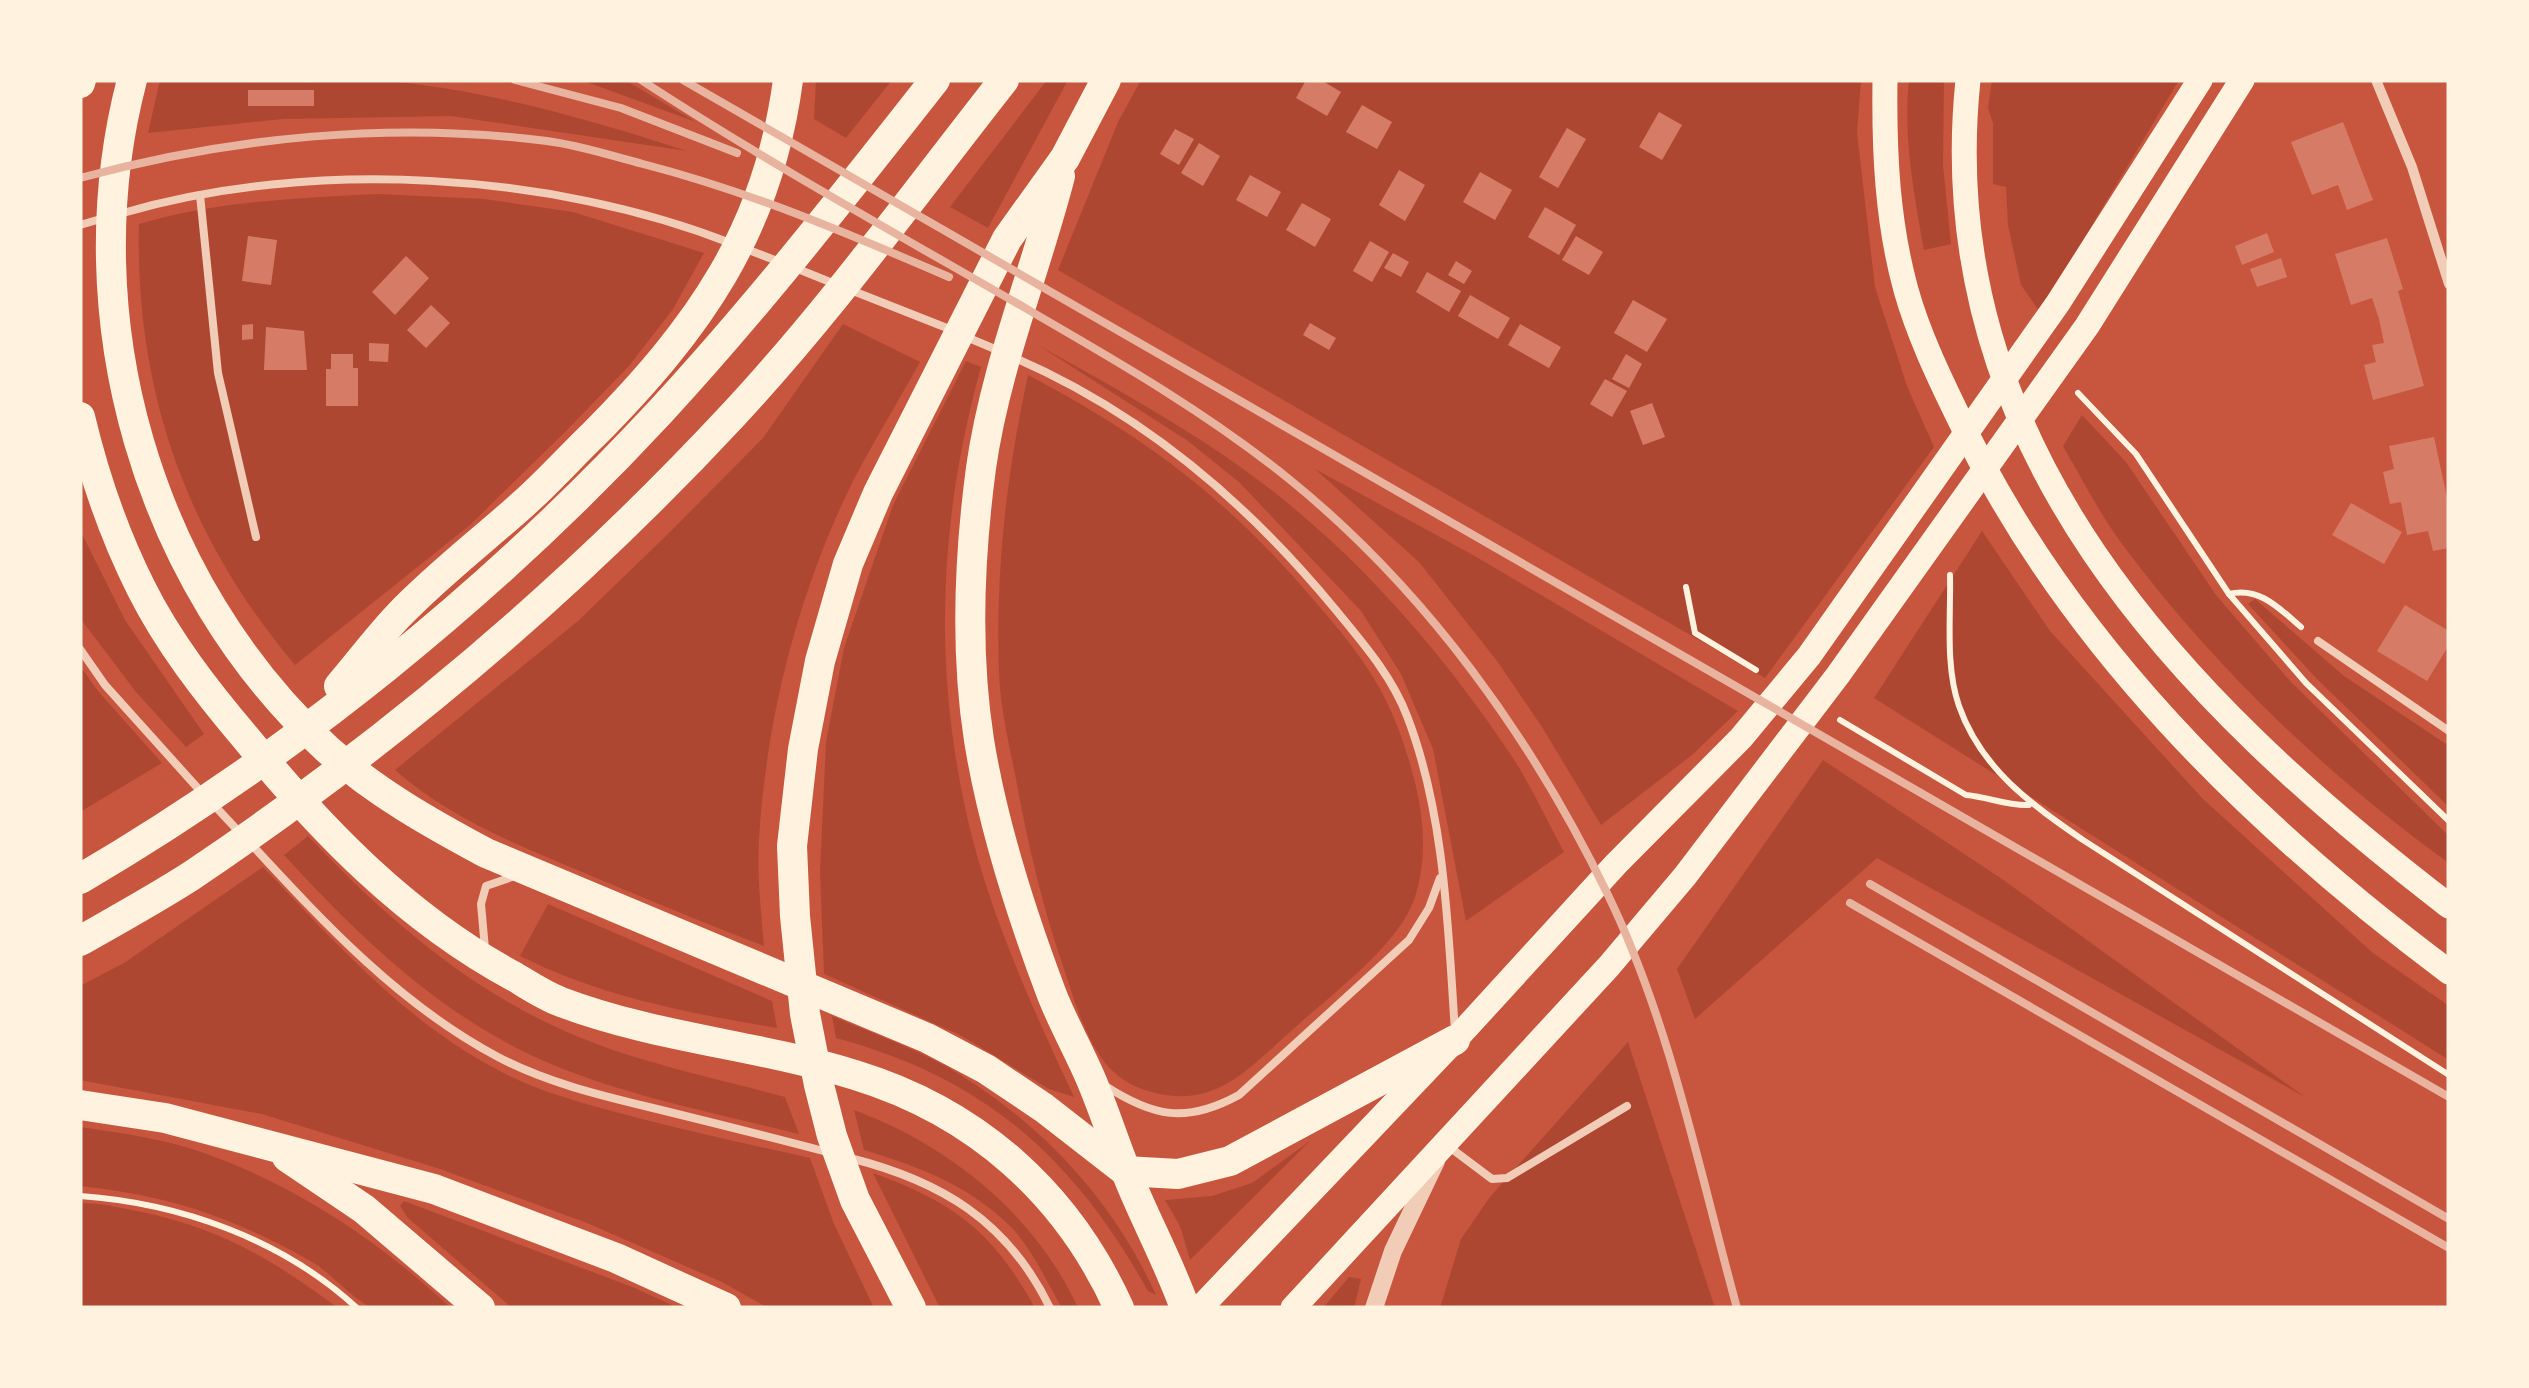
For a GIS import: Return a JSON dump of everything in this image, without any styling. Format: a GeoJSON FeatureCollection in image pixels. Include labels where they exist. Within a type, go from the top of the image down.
{"type":"FeatureCollection","features":[{"type":"Feature","properties":{"kind":"highway"},"geometry":{"type":"LineString","coordinates":[[132,80],[117,158],[109,255],[120,358],[143,458],[201,588],[240,649],[327,749],[373,785],[420,818],[546,880],[927,1038],[1030,1098],[1125,1171],[1178,1174],[1230,1161],[1455,1040]]}},
{"type":"Feature","properties":{"kind":"highway"},"geometry":{"type":"LineString","coordinates":[[303,730],[399,615],[528,500],[636,392],[680,340],[724,277],[764,186],[788,80]]}},
{"type":"Feature","properties":{"kind":"highway"},"geometry":{"type":"LineString","coordinates":[[80,879],[150,838],[303,730],[421,638],[574,500],[767,291],[934,80]]}},
{"type":"Feature","properties":{"kind":"highway"},"geometry":{"type":"LineString","coordinates":[[80,941],[188,878],[303,796],[457,676],[604,546],[733,415],[824,310],[1004,80]]}},
{"type":"Feature","properties":{"kind":"highway"},"geometry":{"type":"LineString","coordinates":[[911,1308],[866,1226],[832,1136],[816,1067],[794,916],[792,846],[803,748],[816,679],[848,564],[878,493],[1007,239],[1065,158],[1106,80]]}},
{"type":"Feature","properties":{"kind":"highway"},"geometry":{"type":"LineString","coordinates":[[1065,158],[1041,251],[1001,374],[982,464],[971,550],[970,654],[979,740],[1004,853],[1053,998],[1185,1308]]}},
{"type":"Feature","properties":{"kind":"highway"},"geometry":{"type":"LineString","coordinates":[[80,418],[124,551],[159,621],[190,668],[300,804],[426,920],[486,962],[558,1001],[629,1024],[853,1074],[909,1094],[962,1121],[1022,1168],[1067,1220],[1106,1280],[1119,1308]]}},
{"type":"Feature","properties":{"kind":"highway"},"geometry":{"type":"LineString","coordinates":[[80,1105],[165,1118],[366,1168],[520,1219],[726,1308]]}},
{"type":"Feature","properties":{"kind":"highway"},"geometry":{"type":"LineString","coordinates":[[272,1146],[364,1209],[480,1308]]}},
{"type":"Feature","properties":{"kind":"main road"},"geometry":{"type":"LineString","coordinates":[[1885,80],[1884,161],[1906,291],[1936,371],[1972,447],[2024,536],[2113,659],[2183,738],[2268,821],[2389,927],[2449,972]]}},
{"type":"Feature","properties":{"kind":"main road"},"geometry":{"type":"LineString","coordinates":[[1968,80],[1964,142],[1970,240],[1990,334],[2014,408],[2051,487],[2090,552],[2153,630],[2286,770],[2449,906]]}},
{"type":"Feature","properties":{"kind":"main road"},"geometry":{"type":"LineString","coordinates":[[1200,1308],[1616,864],[1742,738],[1808,656],[2058,304],[2200,80]]}},
{"type":"Feature","properties":{"kind":"main road"},"geometry":{"type":"LineString","coordinates":[[1293,1308],[1608,966],[1685,876],[1838,675],[2087,326],[2242,80]]}},
{"type":"Feature","properties":{"kind":"street"},"geometry":{"type":"LineString","coordinates":[[2376,80],[2407,154],[2449,284]]}},
{"type":"Feature","properties":{"kind":"street"},"geometry":{"type":"LineString","coordinates":[[1374,1308],[1394,1251],[1444,1143]]}},
{"type":"Feature","properties":{"kind":"lane"},"geometry":{"type":"LineString","coordinates":[[80,225],[200,195],[349,180],[494,185],[576,198],[715,236],[1053,374],[1186,458],[1261,525],[1364,644],[1407,715],[1432,812],[1455,1040]]}},
{"type":"Feature","properties":{"kind":"lane"},"geometry":{"type":"LineString","coordinates":[[200,195],[218,373],[256,537]]}},
{"type":"Feature","properties":{"kind":"lane"},"geometry":{"type":"LineString","coordinates":[[2318,641],[2449,730]]}},
{"type":"Feature","properties":{"kind":"lane"},"geometry":{"type":"LineString","coordinates":[[80,649],[105,685],[154,741],[296,892],[363,960],[432,1017],[499,1057],[545,1078],[912,1177],[964,1202],[1026,1268],[1050,1308]]}},
{"type":"Feature","properties":{"kind":"lane"},"geometry":{"type":"LineString","coordinates":[[1089,1075],[1135,1106],[1164,1113],[1191,1115],[1239,1095],[1408,940],[1429,908],[1441,874]]}},
{"type":"Feature","properties":{"kind":"lane"},"geometry":{"type":"LineString","coordinates":[[486,962],[481,904],[486,886],[506,877],[546,880]]}},
{"type":"Feature","properties":{"kind":"lane"},"geometry":{"type":"LineString","coordinates":[[1444,1143],[1492,1179],[1507,1178],[1626,1106]]}},
{"type":"Feature","properties":{"kind":"path"},"geometry":{"type":"LineString","coordinates":[[2076,391],[2136,454],[2229,594],[2306,683],[2449,821]]}},
{"type":"Feature","properties":{"kind":"path"},"geometry":{"type":"LineString","coordinates":[[1950,566],[1952,668],[1958,704],[1972,735],[1998,774],[2031,804],[2115,861],[2449,1074]]}},
{"type":"Feature","properties":{"kind":"path"},"geometry":{"type":"LineString","coordinates":[[2229,594],[2244,590],[2268,600],[2318,641]]}},
{"type":"Feature","properties":{"kind":"path"},"geometry":{"type":"LineString","coordinates":[[80,1196],[178,1211],[242,1234],[295,1262],[356,1308]]}},
{"type":"Feature","properties":{"kind":"shaded area"},"geometry":{"type":"Polygon","coordinates":[[[320,78],[413,84],[532,106],[687,151],[451,116],[283,119],[148,133],[160,80],[320,78]]]}},
{"type":"Feature","properties":{"kind":"shaded area"},"geometry":{"type":"Polygon","coordinates":[[[580,80],[625,80],[696,122],[595,85],[580,80]]]}},
{"type":"Feature","properties":{"kind":"shaded area"},"geometry":{"type":"Polygon","coordinates":[[[816,80],[892,80],[846,138],[814,119],[816,80]]]}},
{"type":"Feature","properties":{"kind":"shaded area"},"geometry":{"type":"Polygon","coordinates":[[[1047,80],[1068,80],[988,228],[950,207],[1047,80]]]}},
{"type":"Feature","properties":{"kind":"shaded area"},"geometry":{"type":"Polygon","coordinates":[[[1141,80],[1861,80],[1857,133],[1875,287],[1907,386],[1934,447],[1765,678],[1058,270],[1118,122],[1141,80]]]}},
{"type":"Feature","properties":{"kind":"shaded area"},"geometry":{"type":"Polygon","coordinates":[[[1909,80],[1944,80],[1943,165],[1951,244],[1924,250],[1908,143],[1909,80]]]}},
{"type":"Feature","properties":{"kind":"shaded area"},"geometry":{"type":"Polygon","coordinates":[[[1992,80],[2179,80],[2040,312],[2021,285],[2008,225],[2006,187],[1993,184],[1993,123],[1988,108],[1992,80]]]}},
{"type":"Feature","properties":{"kind":"shaded area"},"geometry":{"type":"Polygon","coordinates":[[[378,194],[484,199],[573,212],[704,253],[673,309],[629,366],[566,431],[470,525],[295,665],[225,566],[197,514],[175,460],[146,346],[139,224],[228,205],[378,194]]]}},
{"type":"Feature","properties":{"kind":"shaded area"},"geometry":{"type":"Polygon","coordinates":[[[843,324],[920,362],[861,466],[834,523],[788,656],[769,748],[759,840],[764,946],[496,835],[433,799],[395,770],[578,621],[670,532],[763,438],[843,324]]]}},
{"type":"Feature","properties":{"kind":"shaded area"},"geometry":{"type":"Polygon","coordinates":[[[1038,345],[1215,449],[1270,489],[1337,547],[1400,611],[1484,716],[1524,776],[1564,852],[1466,921],[1433,749],[1401,674],[1361,611],[1240,483],[1188,441],[1038,345]]]}},
{"type":"Feature","properties":{"kind":"shaded area"},"geometry":{"type":"Polygon","coordinates":[[[966,361],[981,367],[966,426],[948,544],[946,662],[951,721],[960,781],[982,874],[1018,971],[1074,1097],[1049,1089],[962,1036],[824,974],[820,872],[826,742],[844,648],[893,505],[966,361]]]}},
{"type":"Feature","properties":{"kind":"shaded area"},"geometry":{"type":"Polygon","coordinates":[[[1028,375],[1107,420],[1177,469],[1274,556],[1372,675],[1395,720],[1417,790],[1423,853],[1418,885],[1414,900],[1393,936],[1258,1061],[1225,1085],[1207,1092],[1166,1095],[1142,1089],[1124,1080],[1104,1061],[1076,1005],[1037,877],[1003,712],[998,635],[1004,522],[1028,375]]]}},
{"type":"Feature","properties":{"kind":"shaded area"},"geometry":{"type":"Polygon","coordinates":[[[2082,415],[2126,462],[2216,595],[2290,681],[2449,836],[2449,863],[2315,756],[2233,675],[2157,589],[2114,533],[2063,446],[2082,415]]]}},
{"type":"Feature","properties":{"kind":"shaded area"},"geometry":{"type":"Polygon","coordinates":[[[1315,469],[1473,555],[1738,711],[1692,755],[1601,825],[1497,661],[1419,562],[1315,469]]]}},
{"type":"Feature","properties":{"kind":"shaded area"},"geometry":{"type":"Polygon","coordinates":[[[80,530],[125,620],[204,734],[186,747],[136,692],[80,618],[80,530]]]}},
{"type":"Feature","properties":{"kind":"shaded area"},"geometry":{"type":"Polygon","coordinates":[[[1982,531],[2050,631],[2203,799],[2373,953],[2449,1006],[2449,1060],[1874,698],[1982,531]]]}},
{"type":"Feature","properties":{"kind":"shaded area"},"geometry":{"type":"Polygon","coordinates":[[[2255,599],[2344,676],[2449,746],[2449,807],[2316,678],[2248,604],[2255,599]]]}},
{"type":"Feature","properties":{"kind":"shaded area"},"geometry":{"type":"Polygon","coordinates":[[[80,666],[162,763],[80,812],[80,666]]]}},
{"type":"Feature","properties":{"kind":"shaded area"},"geometry":{"type":"Polygon","coordinates":[[[1823,760],[2002,879],[2305,1097],[1877,858],[1695,1019],[1677,969],[1823,760]]]}},
{"type":"Feature","properties":{"kind":"shaded area"},"geometry":{"type":"Polygon","coordinates":[[[308,836],[398,923],[499,997],[599,1045],[785,1097],[799,1134],[674,1104],[581,1076],[512,1046],[475,1024],[374,946],[284,855],[308,836]]]}},
{"type":"Feature","properties":{"kind":"shaded area"},"geometry":{"type":"Polygon","coordinates":[[[263,867],[403,1005],[500,1071],[539,1089],[594,1106],[810,1158],[834,1224],[874,1308],[768,1308],[722,1282],[587,1223],[440,1169],[262,1114],[80,1080],[80,986],[124,963],[263,867]]]}},
{"type":"Feature","properties":{"kind":"shaded area"},"geometry":{"type":"Polygon","coordinates":[[[548,904],[772,1001],[777,1028],[614,993],[520,956],[548,904]]]}},
{"type":"Feature","properties":{"kind":"shaded area"},"geometry":{"type":"Polygon","coordinates":[[[832,1016],[944,1065],[1021,1118],[1098,1198],[1156,1295],[1148,1291],[1089,1201],[1020,1130],[981,1101],[937,1076],[836,1038],[832,1016]]]}},
{"type":"Feature","properties":{"kind":"shaded area"},"geometry":{"type":"Polygon","coordinates":[[[1628,1042],[1715,1308],[1440,1308],[1461,1239],[1490,1197],[1628,1042]]]}},
{"type":"Feature","properties":{"kind":"shaded area"},"geometry":{"type":"Polygon","coordinates":[[[854,1110],[923,1143],[986,1187],[1039,1243],[1078,1308],[1062,1308],[1020,1238],[980,1201],[925,1171],[864,1150],[854,1110]]]}},
{"type":"Feature","properties":{"kind":"shaded area"},"geometry":{"type":"Polygon","coordinates":[[[80,1127],[191,1149],[274,1183],[367,1239],[451,1308],[374,1308],[312,1262],[228,1221],[144,1196],[80,1186],[80,1127]]]}},
{"type":"Feature","properties":{"kind":"shaded area"},"geometry":{"type":"Polygon","coordinates":[[[1310,1141],[1190,1260],[1180,1226],[1165,1200],[1212,1196],[1252,1183],[1310,1141]]]}},
{"type":"Feature","properties":{"kind":"shaded area"},"geometry":{"type":"Polygon","coordinates":[[[873,1173],[927,1196],[969,1223],[1003,1259],[1035,1308],[940,1308],[873,1173]]]}},
{"type":"Feature","properties":{"kind":"shaded area"},"geometry":{"type":"Polygon","coordinates":[[[404,1201],[678,1308],[512,1308],[408,1218],[400,1206],[404,1201]]]}},
{"type":"Feature","properties":{"kind":"shaded area"},"geometry":{"type":"Polygon","coordinates":[[[80,1203],[142,1212],[222,1237],[269,1261],[338,1308],[80,1308],[80,1203]]]}},
{"type":"Feature","properties":{"kind":"shaded area"},"geometry":{"type":"Polygon","coordinates":[[[1349,1277],[1361,1279],[1354,1308],[1323,1308],[1349,1277]]]}},
{"type":"Feature","properties":{"kind":"building"},"geometry":{"type":"Polygon","coordinates":[[[1306,80],[1321,80],[1341,92],[1327,116],[1296,98],[1306,80]]]}},
{"type":"Feature","properties":{"kind":"building"},"geometry":{"type":"Polygon","coordinates":[[[248,90],[314,90],[314,106],[248,106],[248,90]]]}},
{"type":"Feature","properties":{"kind":"building"},"geometry":{"type":"Polygon","coordinates":[[[1362,105],[1392,122],[1377,149],[1346,132],[1362,105]]]}},
{"type":"Feature","properties":{"kind":"building"},"geometry":{"type":"Polygon","coordinates":[[[1659,112],[1682,125],[1662,160],[1639,147],[1659,112]]]}},
{"type":"Feature","properties":{"kind":"building"},"geometry":{"type":"Polygon","coordinates":[[[2343,122],[2373,200],[2347,210],[2338,185],[2312,195],[2291,142],[2343,122]]]}},
{"type":"Feature","properties":{"kind":"building"},"geometry":{"type":"Polygon","coordinates":[[[1567,128],[1586,139],[1558,188],[1539,177],[1567,128]]]}},
{"type":"Feature","properties":{"kind":"building"},"geometry":{"type":"Polygon","coordinates":[[[1175,129],[1194,139],[1179,165],[1160,154],[1175,129]]]}},
{"type":"Feature","properties":{"kind":"building"},"geometry":{"type":"Polygon","coordinates":[[[1199,143],[1220,156],[1203,186],[1181,173],[1199,143]]]}},
{"type":"Feature","properties":{"kind":"building"},"geometry":{"type":"Polygon","coordinates":[[[1399,170],[1425,185],[1405,221],[1379,205],[1399,170]]]}},
{"type":"Feature","properties":{"kind":"building"},"geometry":{"type":"Polygon","coordinates":[[[1480,172],[1512,190],[1495,220],[1463,202],[1480,172]]]}},
{"type":"Feature","properties":{"kind":"building"},"geometry":{"type":"Polygon","coordinates":[[[1250,175],[1281,192],[1267,217],[1236,200],[1250,175]]]}},
{"type":"Feature","properties":{"kind":"building"},"geometry":{"type":"Polygon","coordinates":[[[1302,203],[1331,219],[1315,247],[1286,230],[1302,203]]]}},
{"type":"Feature","properties":{"kind":"building"},"geometry":{"type":"Polygon","coordinates":[[[1545,207],[1576,225],[1559,255],[1528,237],[1545,207]]]}},
{"type":"Feature","properties":{"kind":"building"},"geometry":{"type":"Polygon","coordinates":[[[2267,233],[2274,252],[2242,265],[2235,246],[2267,233]]]}},
{"type":"Feature","properties":{"kind":"building"},"geometry":{"type":"Polygon","coordinates":[[[248,236],[277,240],[271,285],[242,281],[248,236]]]}},
{"type":"Feature","properties":{"kind":"building"},"geometry":{"type":"Polygon","coordinates":[[[1576,236],[1603,252],[1589,275],[1562,260],[1576,236]]]}},
{"type":"Feature","properties":{"kind":"building"},"geometry":{"type":"Polygon","coordinates":[[[2387,238],[2403,289],[2398,291],[2424,386],[2373,400],[2364,365],[2376,362],[2372,345],[2384,343],[2379,319],[2372,298],[2351,305],[2335,254],[2387,238]]]}},
{"type":"Feature","properties":{"kind":"building"},"geometry":{"type":"Polygon","coordinates":[[[1370,241],[1389,252],[1372,282],[1353,271],[1370,241]]]}},
{"type":"Feature","properties":{"kind":"building"},"geometry":{"type":"Polygon","coordinates":[[[1393,253],[1409,262],[1401,277],[1384,268],[1393,253]]]}},
{"type":"Feature","properties":{"kind":"building"},"geometry":{"type":"Polygon","coordinates":[[[406,256],[429,278],[395,315],[372,292],[406,256]]]}},
{"type":"Feature","properties":{"kind":"building"},"geometry":{"type":"Polygon","coordinates":[[[2281,258],[2287,277],[2257,287],[2250,269],[2281,258]]]}},
{"type":"Feature","properties":{"kind":"building"},"geometry":{"type":"Polygon","coordinates":[[[1456,261],[1472,271],[1464,284],[1448,275],[1456,261]]]}},
{"type":"Feature","properties":{"kind":"building"},"geometry":{"type":"Polygon","coordinates":[[[1427,272],[1461,291],[1449,312],[1416,292],[1427,272]]]}},
{"type":"Feature","properties":{"kind":"building"},"geometry":{"type":"Polygon","coordinates":[[[1470,295],[1510,318],[1498,339],[1458,316],[1470,295]]]}},
{"type":"Feature","properties":{"kind":"building"},"geometry":{"type":"Polygon","coordinates":[[[1633,300],[1667,319],[1647,352],[1614,333],[1633,300]]]}},
{"type":"Feature","properties":{"kind":"building"},"geometry":{"type":"Polygon","coordinates":[[[431,305],[450,323],[426,348],[407,330],[431,305]]]}},
{"type":"Feature","properties":{"kind":"building"},"geometry":{"type":"Polygon","coordinates":[[[1310,323],[1336,338],[1329,350],[1303,335],[1310,323]]]}},
{"type":"Feature","properties":{"kind":"building"},"geometry":{"type":"Polygon","coordinates":[[[253,324],[253,339],[242,340],[242,325],[253,324]]]}},
{"type":"Feature","properties":{"kind":"building"},"geometry":{"type":"Polygon","coordinates":[[[1520,324],[1561,347],[1549,368],[1508,345],[1520,324]]]}},
{"type":"Feature","properties":{"kind":"building"},"geometry":{"type":"Polygon","coordinates":[[[266,327],[304,331],[307,370],[264,370],[266,327]]]}},
{"type":"Feature","properties":{"kind":"building"},"geometry":{"type":"Polygon","coordinates":[[[369,343],[389,344],[388,362],[369,361],[369,343]]]}},
{"type":"Feature","properties":{"kind":"building"},"geometry":{"type":"Polygon","coordinates":[[[331,354],[353,354],[353,368],[358,368],[358,406],[326,406],[326,369],[331,369],[331,354]]]}},
{"type":"Feature","properties":{"kind":"building"},"geometry":{"type":"Polygon","coordinates":[[[1626,354],[1642,364],[1629,388],[1612,379],[1626,354]]]}},
{"type":"Feature","properties":{"kind":"building"},"geometry":{"type":"Polygon","coordinates":[[[1605,379],[1627,391],[1612,417],[1590,404],[1605,379]]]}},
{"type":"Feature","properties":{"kind":"building"},"geometry":{"type":"Polygon","coordinates":[[[1652,403],[1665,437],[1643,445],[1630,411],[1652,403]]]}},
{"type":"Feature","properties":{"kind":"building"},"geometry":{"type":"Polygon","coordinates":[[[2434,437],[2449,507],[2449,548],[2433,551],[2428,531],[2407,535],[2401,502],[2390,504],[2383,472],[2394,469],[2389,446],[2434,437]]]}},
{"type":"Feature","properties":{"kind":"building"},"geometry":{"type":"Polygon","coordinates":[[[2351,503],[2402,532],[2384,564],[2332,535],[2351,503]]]}},
{"type":"Feature","properties":{"kind":"building"},"geometry":{"type":"Polygon","coordinates":[[[2405,605],[2449,631],[2449,645],[2427,681],[2377,651],[2405,605]]]}},
{"type":"Feature","properties":{"kind":"railway"},"geometry":{"type":"LineString","coordinates":[[515,80],[621,108],[737,153]]}},
{"type":"Feature","properties":{"kind":"railway"},"geometry":{"type":"LineString","coordinates":[[641,80],[779,166],[1120,363],[1223,430],[1339,522],[1430,618],[1510,724],[1545,779],[1630,944],[1682,1098],[1737,1308]]}},
{"type":"Feature","properties":{"kind":"railway"},"geometry":{"type":"LineString","coordinates":[[683,80],[2449,1097]]}},
{"type":"Feature","properties":{"kind":"railway"},"geometry":{"type":"LineString","coordinates":[[80,178],[195,152],[312,137],[429,133],[547,141],[722,187],[949,277]]}},
{"type":"Feature","properties":{"kind":"railway"},"geometry":{"type":"LineString","coordinates":[[1870,884],[2449,1219]]}},
{"type":"Feature","properties":{"kind":"railway"},"geometry":{"type":"LineString","coordinates":[[1850,903],[2449,1248]]}}]}
